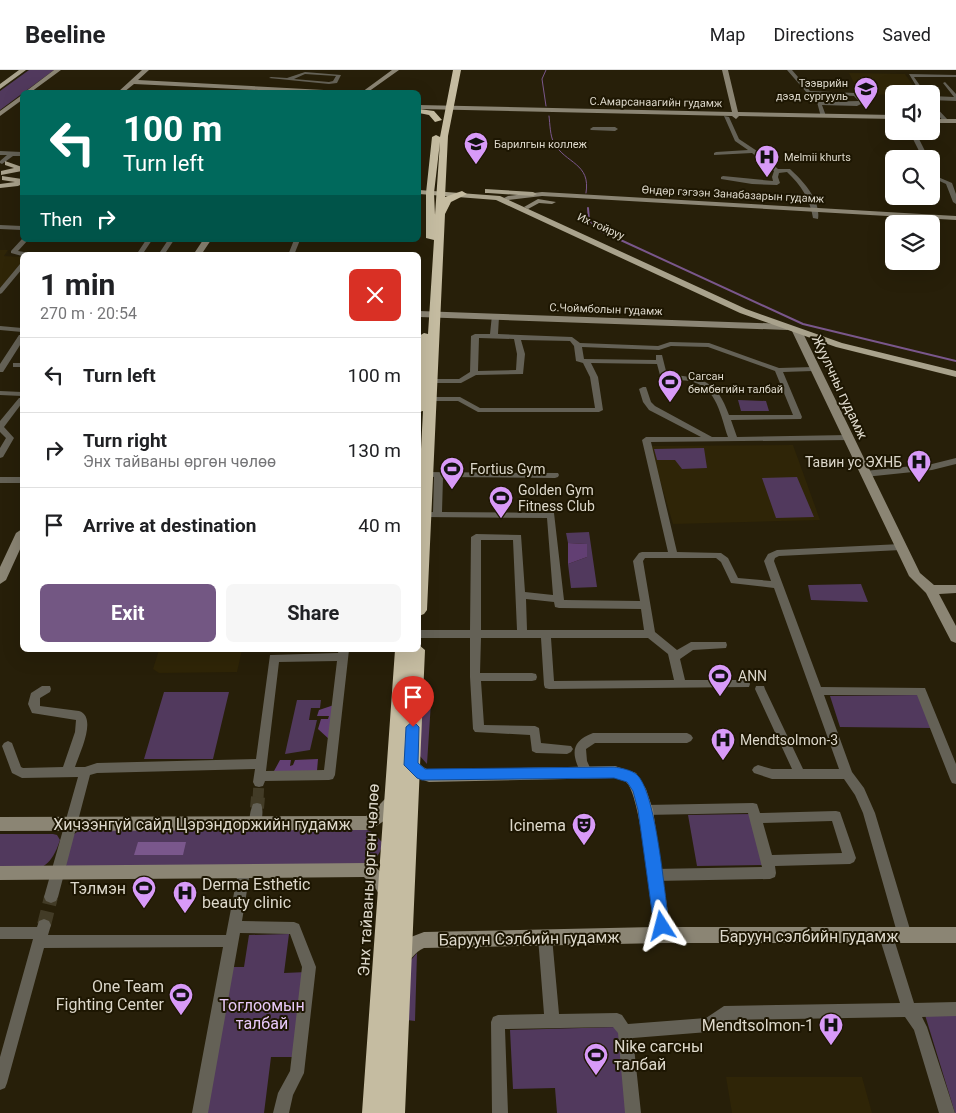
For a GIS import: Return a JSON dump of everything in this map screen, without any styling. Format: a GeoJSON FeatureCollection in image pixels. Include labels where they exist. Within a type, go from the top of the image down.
{"type":"FeatureCollection","features":[{"type":"Feature","properties":{"kind":"highway"},"geometry":{"type":"LineString","coordinates":[[421,381],[432,222],[429,206],[431,170],[451,70]]}},
{"type":"Feature","properties":{"kind":"highway"},"geometry":{"type":"LineString","coordinates":[[421,594],[431,515],[433,475],[431,399],[438,381],[426,315],[440,221],[446,126],[444,111],[452,98],[458,70]]}},
{"type":"Feature","properties":{"kind":"highway"},"geometry":{"type":"LineString","coordinates":[[452,98],[454,103],[464,110]]}},
{"type":"Feature","properties":{"kind":"highway"},"geometry":{"type":"LineString","coordinates":[[446,126],[451,115],[464,110]]}},
{"type":"Feature","properties":{"kind":"highway"},"geometry":{"type":"LineString","coordinates":[[421,111],[434,114],[444,111]]}},
{"type":"Feature","properties":{"kind":"highway"},"geometry":{"type":"LineString","coordinates":[[421,185],[425,183],[431,170]]}},
{"type":"Feature","properties":{"kind":"highway"},"geometry":{"type":"LineString","coordinates":[[443,179],[465,193]]}},
{"type":"Feature","properties":{"kind":"highway"},"geometry":{"type":"LineString","coordinates":[[440,221],[447,200],[465,193]]}},
{"type":"Feature","properties":{"kind":"highway"},"geometry":{"type":"LineString","coordinates":[[421,196],[429,206]]}},
{"type":"Feature","properties":{"kind":"highway","name":"Энх тайваны өргөн чөлөө"},"geometry":{"type":"LineString","coordinates":[[373,1113],[403,652]]}},
{"type":"Feature","properties":{"kind":"highway"},"geometry":{"type":"LineString","coordinates":[[394,1113],[416,652]]}},
{"type":"Feature","properties":{"kind":"main road"},"geometry":{"type":"LineString","coordinates":[[0,81],[15,70]]}},
{"type":"Feature","properties":{"kind":"main road"},"geometry":{"type":"LineString","coordinates":[[0,87],[23,70]]}},
{"type":"Feature","properties":{"kind":"main road"},"geometry":{"type":"LineString","coordinates":[[31,90],[58,70]]}},
{"type":"Feature","properties":{"kind":"main road"},"geometry":{"type":"LineString","coordinates":[[124,90],[146,70]]}},
{"type":"Feature","properties":{"kind":"main road"},"geometry":{"type":"LineString","coordinates":[[368,90],[396,70]]}},
{"type":"Feature","properties":{"kind":"main road"},"geometry":{"type":"LineString","coordinates":[[725,70],[736,116]]}},
{"type":"Feature","properties":{"kind":"main road"},"geometry":{"type":"LineString","coordinates":[[132,82],[281,90]]}},
{"type":"Feature","properties":{"kind":"main road"},"geometry":{"type":"LineString","coordinates":[[0,114],[20,99]]}},
{"type":"Feature","properties":{"kind":"main road","name":"С.Амарсанаагийн гудамж"},"geometry":{"type":"LineString","coordinates":[[421,107],[444,111],[885,119]]}},
{"type":"Feature","properties":{"kind":"main road","name":"С.Амарсанаагийн гудамж"},"geometry":{"type":"LineString","coordinates":[[464,110],[489,114],[736,116]]}},
{"type":"Feature","properties":{"kind":"main road"},"geometry":{"type":"LineString","coordinates":[[940,120],[956,120]]}},
{"type":"Feature","properties":{"kind":"main road"},"geometry":{"type":"LineString","coordinates":[[3,163],[20,164]]}},
{"type":"Feature","properties":{"kind":"main road"},"geometry":{"type":"LineString","coordinates":[[3,163],[20,169]]}},
{"type":"Feature","properties":{"kind":"main road"},"geometry":{"type":"LineString","coordinates":[[1,176],[20,170]]}},
{"type":"Feature","properties":{"kind":"main road"},"geometry":{"type":"LineString","coordinates":[[1,176],[20,177]]}},
{"type":"Feature","properties":{"kind":"main road"},"geometry":{"type":"LineString","coordinates":[[1,176],[20,181]]}},
{"type":"Feature","properties":{"kind":"main road"},"geometry":{"type":"LineString","coordinates":[[0,186],[18,184],[20,182]]}},
{"type":"Feature","properties":{"kind":"main road"},"geometry":{"type":"LineString","coordinates":[[0,186],[20,187]]}},
{"type":"Feature","properties":{"kind":"main road"},"geometry":{"type":"LineString","coordinates":[[421,187],[430,190]]}},
{"type":"Feature","properties":{"kind":"main road"},"geometry":{"type":"LineString","coordinates":[[421,193],[430,190]]}},
{"type":"Feature","properties":{"kind":"main road","name":"Их тойруу"},"geometry":{"type":"LineString","coordinates":[[430,190],[489,196],[514,204],[743,311],[753,313],[792,329],[825,338],[839,345],[956,374]]}},
{"type":"Feature","properties":{"kind":"main road"},"geometry":{"type":"LineString","coordinates":[[481,192],[533,194]]}},
{"type":"Feature","properties":{"kind":"main road","name":"Их тойруу"},"geometry":{"type":"LineString","coordinates":[[465,193],[481,192],[508,198],[748,307],[753,313]]}},
{"type":"Feature","properties":{"kind":"main road","name":"Өндөр гэгээн Занабазарын гудамж"},"geometry":{"type":"LineString","coordinates":[[508,198],[533,194],[586,201]]}},
{"type":"Feature","properties":{"kind":"main road","name":"Өндөр гэгээн Занабазарын гудамж"},"geometry":{"type":"LineString","coordinates":[[528,207],[540,201],[586,201],[816,214],[956,218]]}},
{"type":"Feature","properties":{"kind":"main road","name":"Өндөр гэгээн Занабазарын гудамж"},"geometry":{"type":"LineString","coordinates":[[816,214],[885,221]]}},
{"type":"Feature","properties":{"kind":"main road"},"geometry":{"type":"LineString","coordinates":[[940,226],[956,227]]}},
{"type":"Feature","properties":{"kind":"main road"},"geometry":{"type":"LineString","coordinates":[[198,252],[206,242]]}},
{"type":"Feature","properties":{"kind":"main road","name":"С.Чоймболын гудамж"},"geometry":{"type":"LineString","coordinates":[[426,315],[792,329]]}},
{"type":"Feature","properties":{"kind":"main road","name":"Жуулчны гудамж"},"geometry":{"type":"LineString","coordinates":[[792,329],[814,369],[915,576],[931,590],[956,638]]}},
{"type":"Feature","properties":{"kind":"main road","name":"Их тойруу"},"geometry":{"type":"LineString","coordinates":[[825,338],[841,339],[956,368]]}},
{"type":"Feature","properties":{"kind":"main road"},"geometry":{"type":"LineString","coordinates":[[0,580],[20,537]]}},
{"type":"Feature","properties":{"kind":"main road"},"geometry":{"type":"LineString","coordinates":[[931,590],[956,590]]}},
{"type":"Feature","properties":{"kind":"main road"},"geometry":{"type":"LineString","coordinates":[[411,765],[417,772],[429,776],[614,772],[631,777],[639,789],[645,810],[663,935]]}},
{"type":"Feature","properties":{"kind":"main road","name":"Хичээнгүй сайд Цэрэндоржийн гудамж"},"geometry":{"type":"LineString","coordinates":[[0,824],[367,823],[378,819],[387,812],[393,800]]}},
{"type":"Feature","properties":{"kind":"main road"},"geometry":{"type":"LineString","coordinates":[[0,873],[367,870],[382,884],[388,896]]}},
{"type":"Feature","properties":{"kind":"main road","name":"Баруун Сэлбийн гудамж"},"geometry":{"type":"LineString","coordinates":[[402,957],[409,946],[424,940],[663,935]]}},
{"type":"Feature","properties":{"kind":"main road","name":"Баруун сэлбийн гудамж"},"geometry":{"type":"LineString","coordinates":[[663,935],[956,935]]}},
{"type":"Feature","properties":{"kind":"street"},"geometry":{"type":"LineString","coordinates":[[260,89],[278,70]]}},
{"type":"Feature","properties":{"kind":"street"},"geometry":{"type":"LineString","coordinates":[[789,70],[809,92],[855,95],[859,96],[862,102],[858,104],[819,103],[824,117]]}},
{"type":"Feature","properties":{"kind":"street"},"geometry":{"type":"LineString","coordinates":[[270,78],[329,83],[335,82],[339,76],[306,71],[288,79]]}},
{"type":"Feature","properties":{"kind":"street"},"geometry":{"type":"LineString","coordinates":[[918,85],[911,75],[922,72],[956,76]]}},
{"type":"Feature","properties":{"kind":"street"},"geometry":{"type":"LineString","coordinates":[[946,83],[956,98]]}},
{"type":"Feature","properties":{"kind":"street"},"geometry":{"type":"LineString","coordinates":[[940,98],[956,98]]}},
{"type":"Feature","properties":{"kind":"street"},"geometry":{"type":"LineString","coordinates":[[940,114],[945,120]]}},
{"type":"Feature","properties":{"kind":"street"},"geometry":{"type":"LineString","coordinates":[[726,117],[737,140],[753,150],[777,171],[788,170],[799,180],[808,192],[816,214]]}},
{"type":"Feature","properties":{"kind":"street"},"geometry":{"type":"LineString","coordinates":[[593,129],[615,129]]}},
{"type":"Feature","properties":{"kind":"street"},"geometry":{"type":"LineString","coordinates":[[716,154],[753,150]]}},
{"type":"Feature","properties":{"kind":"street"},"geometry":{"type":"LineString","coordinates":[[0,153],[20,154]]}},
{"type":"Feature","properties":{"kind":"street"},"geometry":{"type":"LineString","coordinates":[[3,163],[12,154]]}},
{"type":"Feature","properties":{"kind":"street"},"geometry":{"type":"LineString","coordinates":[[723,178],[777,183],[775,177],[777,171]]}},
{"type":"Feature","properties":{"kind":"street"},"geometry":{"type":"LineString","coordinates":[[940,179],[949,183],[956,202]]}},
{"type":"Feature","properties":{"kind":"street"},"geometry":{"type":"LineString","coordinates":[[0,227],[20,228]]}},
{"type":"Feature","properties":{"kind":"street"},"geometry":{"type":"LineString","coordinates":[[20,253],[14,252],[23,242]]}},
{"type":"Feature","properties":{"kind":"street"},"geometry":{"type":"LineString","coordinates":[[0,292],[20,267]]}},
{"type":"Feature","properties":{"kind":"street"},"geometry":{"type":"LineString","coordinates":[[494,336],[495,317]]}},
{"type":"Feature","properties":{"kind":"street"},"geometry":{"type":"LineString","coordinates":[[0,328],[20,330]]}},
{"type":"Feature","properties":{"kind":"street"},"geometry":{"type":"LineString","coordinates":[[474,373],[475,336],[517,337],[659,348],[670,344],[709,345],[778,370],[814,369]]}},
{"type":"Feature","properties":{"kind":"street"},"geometry":{"type":"LineString","coordinates":[[438,381],[461,381],[474,373],[520,372],[521,354],[517,337]]}},
{"type":"Feature","properties":{"kind":"street"},"geometry":{"type":"LineString","coordinates":[[0,370],[20,340]]}},
{"type":"Feature","properties":{"kind":"street"},"geometry":{"type":"LineString","coordinates":[[575,342],[580,361],[660,362]]}},
{"type":"Feature","properties":{"kind":"street"},"geometry":{"type":"LineString","coordinates":[[659,348],[664,377],[689,376],[706,383],[716,391],[733,438]]}},
{"type":"Feature","properties":{"kind":"street"},"geometry":{"type":"LineString","coordinates":[[431,399],[460,399],[478,410],[599,410],[594,377],[586,362]]}},
{"type":"Feature","properties":{"kind":"street"},"geometry":{"type":"LineString","coordinates":[[726,418],[798,417],[778,370]]}},
{"type":"Feature","properties":{"kind":"street"},"geometry":{"type":"LineString","coordinates":[[460,399],[461,381]]}},
{"type":"Feature","properties":{"kind":"street"},"geometry":{"type":"LineString","coordinates":[[643,389],[647,402],[652,408],[709,438]]}},
{"type":"Feature","properties":{"kind":"street"},"geometry":{"type":"LineString","coordinates":[[0,393],[20,394]]}},
{"type":"Feature","properties":{"kind":"street"},"geometry":{"type":"LineString","coordinates":[[0,455],[10,438],[2,433],[0,427],[20,402]]}},
{"type":"Feature","properties":{"kind":"street"},"geometry":{"type":"LineString","coordinates":[[673,554],[646,440],[848,438]]}},
{"type":"Feature","properties":{"kind":"street"},"geometry":{"type":"LineString","coordinates":[[865,474],[932,466],[956,461]]}},
{"type":"Feature","properties":{"kind":"street"},"geometry":{"type":"LineString","coordinates":[[433,475],[555,475]]}},
{"type":"Feature","properties":{"kind":"street"},"geometry":{"type":"LineString","coordinates":[[0,480],[20,480]]}},
{"type":"Feature","properties":{"kind":"street"},"geometry":{"type":"LineString","coordinates":[[431,515],[551,515],[559,604],[646,605]]}},
{"type":"Feature","properties":{"kind":"street"},"geometry":{"type":"LineString","coordinates":[[522,632],[518,537],[476,537],[476,677],[480,729],[535,730],[536,748],[567,749]]}},
{"type":"Feature","properties":{"kind":"street"},"geometry":{"type":"LineString","coordinates":[[901,547],[776,553],[771,556],[769,561],[818,692],[846,774],[860,792],[869,814],[905,936]]}},
{"type":"Feature","properties":{"kind":"street"},"geometry":{"type":"LineString","coordinates":[[650,634],[638,558],[644,554],[718,556],[725,560],[730,577],[737,583],[778,586]]}},
{"type":"Feature","properties":{"kind":"street"},"geometry":{"type":"LineString","coordinates":[[520,595],[558,599]]}},
{"type":"Feature","properties":{"kind":"street"},"geometry":{"type":"LineString","coordinates":[[421,634],[476,635],[522,632],[546,634],[650,634],[668,647],[675,657],[680,684]]}},
{"type":"Feature","properties":{"kind":"street"},"geometry":{"type":"LineString","coordinates":[[546,634],[549,685],[745,684]]}},
{"type":"Feature","properties":{"kind":"street"},"geometry":{"type":"LineString","coordinates":[[675,657],[691,646],[722,645]]}},
{"type":"Feature","properties":{"kind":"street"},"geometry":{"type":"LineString","coordinates":[[8,746],[16,770],[22,773],[86,772],[97,768],[260,774],[329,775],[343,654],[274,658],[260,774]]}},
{"type":"Feature","properties":{"kind":"street"},"geometry":{"type":"LineString","coordinates":[[476,677],[532,677]]}},
{"type":"Feature","properties":{"kind":"street"},"geometry":{"type":"LineString","coordinates":[[46,689],[35,696],[34,704],[36,710],[79,715],[82,719],[81,732],[67,773]]}},
{"type":"Feature","properties":{"kind":"street"},"geometry":{"type":"LineString","coordinates":[[760,689],[797,766],[798,772]]}},
{"type":"Feature","properties":{"kind":"street"},"geometry":{"type":"LineString","coordinates":[[818,692],[922,691],[956,779]]}},
{"type":"Feature","properties":{"kind":"street"},"geometry":{"type":"LineString","coordinates":[[586,772],[581,761],[580,747],[593,738],[687,738]]}},
{"type":"Feature","properties":{"kind":"street"},"geometry":{"type":"LineString","coordinates":[[758,770],[772,774],[798,772],[846,774]]}},
{"type":"Feature","properties":{"kind":"street"},"geometry":{"type":"LineString","coordinates":[[50,897],[69,825],[86,772]]}},
{"type":"Feature","properties":{"kind":"street"},"geometry":{"type":"LineString","coordinates":[[255,824],[256,808]]}},
{"type":"Feature","properties":{"kind":"street"},"geometry":{"type":"LineString","coordinates":[[645,810],[753,808],[770,873],[654,875]]}},
{"type":"Feature","properties":{"kind":"street"},"geometry":{"type":"LineString","coordinates":[[756,818],[836,816],[850,858],[767,861]]}},
{"type":"Feature","properties":{"kind":"street"},"geometry":{"type":"LineString","coordinates":[[200,1113],[244,872]]}},
{"type":"Feature","properties":{"kind":"street"},"geometry":{"type":"LineString","coordinates":[[0,934],[232,934],[294,928],[310,967],[297,1073],[286,1093],[281,1113]]}},
{"type":"Feature","properties":{"kind":"street"},"geometry":{"type":"LineString","coordinates":[[0,1082],[41,934]]}},
{"type":"Feature","properties":{"kind":"street"},"geometry":{"type":"LineString","coordinates":[[886,936],[909,1010],[920,1027],[948,1113]]}},
{"type":"Feature","properties":{"kind":"street"},"geometry":{"type":"LineString","coordinates":[[545,937],[552,1021]]}},
{"type":"Feature","properties":{"kind":"street"},"geometry":{"type":"LineString","coordinates":[[625,1031],[708,1025],[724,1013],[956,1009]]}},
{"type":"Feature","properties":{"kind":"street"},"geometry":{"type":"LineString","coordinates":[[500,1113],[498,1022],[618,1020],[625,1031],[633,1113]]}},
{"type":"Feature","properties":{"kind":"shaded area"},"geometry":{"type":"Polygon","coordinates":[[[849,73],[905,74],[913,85],[885,85],[885,95],[860,95],[849,73]]]}},
{"type":"Feature","properties":{"kind":"shaded area"},"geometry":{"type":"Polygon","coordinates":[[[0,250],[8,250],[4,256],[20,257],[20,264],[0,288],[0,250]]]}},
{"type":"Feature","properties":{"kind":"shaded area"},"geometry":{"type":"Polygon","coordinates":[[[793,445],[820,520],[673,524],[650,446],[793,445]]]}},
{"type":"Feature","properties":{"kind":"shaded area"},"geometry":{"type":"Polygon","coordinates":[[[568,543],[587,544],[587,557],[568,564],[568,543]]]}},
{"type":"Feature","properties":{"kind":"shaded area"},"geometry":{"type":"Polygon","coordinates":[[[158,652],[242,652],[237,672],[159,673],[153,669],[158,652]]]}},
{"type":"Feature","properties":{"kind":"shaded area"},"geometry":{"type":"Polygon","coordinates":[[[334,705],[330,740],[318,729],[321,719],[328,719],[329,716],[317,716],[319,710],[334,705]]]}},
{"type":"Feature","properties":{"kind":"shaded area"},"geometry":{"type":"Polygon","coordinates":[[[318,759],[317,771],[274,771],[280,760],[291,760],[290,766],[293,765],[295,760],[318,759]]]}},
{"type":"Feature","properties":{"kind":"shaded area"},"geometry":{"type":"Polygon","coordinates":[[[138,842],[186,842],[183,855],[134,855],[138,842]]]}},
{"type":"Feature","properties":{"kind":"shaded area"},"geometry":{"type":"Polygon","coordinates":[[[726,1077],[862,1077],[872,1113],[732,1113],[726,1077]]]}},
{"type":"Feature","properties":{"kind":"green space"},"geometry":{"type":"Polygon","coordinates":[[[29,70],[54,70],[27,90],[20,90],[20,95],[0,110],[0,91],[29,70]]]}},
{"type":"Feature","properties":{"kind":"green space"},"geometry":{"type":"Polygon","coordinates":[[[738,400],[766,401],[769,411],[741,411],[738,400]]]}},
{"type":"Feature","properties":{"kind":"green space"},"geometry":{"type":"Polygon","coordinates":[[[704,448],[707,468],[682,469],[675,460],[657,460],[654,449],[704,448]]]}},
{"type":"Feature","properties":{"kind":"green space"},"geometry":{"type":"Polygon","coordinates":[[[797,477],[814,517],[776,518],[762,478],[797,477]]]}},
{"type":"Feature","properties":{"kind":"green space"},"geometry":{"type":"Polygon","coordinates":[[[589,532],[597,587],[571,588],[568,564],[587,557],[586,544],[568,543],[566,533],[589,532]]]}},
{"type":"Feature","properties":{"kind":"green space"},"geometry":{"type":"Polygon","coordinates":[[[861,584],[868,602],[811,600],[808,585],[861,584]]]}},
{"type":"Feature","properties":{"kind":"green space"},"geometry":{"type":"Polygon","coordinates":[[[164,692],[229,692],[213,759],[144,759],[164,692]]]}},
{"type":"Feature","properties":{"kind":"green space"},"geometry":{"type":"Polygon","coordinates":[[[918,695],[932,728],[840,727],[830,696],[918,695]]]}},
{"type":"Feature","properties":{"kind":"green space"},"geometry":{"type":"Polygon","coordinates":[[[297,700],[321,700],[320,708],[311,708],[309,720],[317,720],[310,750],[285,754],[297,700]]]}},
{"type":"Feature","properties":{"kind":"green space"},"geometry":{"type":"Polygon","coordinates":[[[431,702],[427,764],[419,755],[423,703],[431,702]]]}},
{"type":"Feature","properties":{"kind":"green space"},"geometry":{"type":"Polygon","coordinates":[[[751,814],[763,865],[697,866],[688,815],[751,814]]]}},
{"type":"Feature","properties":{"kind":"green space"},"geometry":{"type":"Polygon","coordinates":[[[81,829],[364,829],[372,832],[382,842],[378,855],[370,862],[361,866],[67,868],[65,862],[73,835],[81,829]]]}},
{"type":"Feature","properties":{"kind":"green space"},"geometry":{"type":"Polygon","coordinates":[[[0,834],[53,834],[57,835],[60,840],[50,860],[38,868],[30,870],[0,869],[0,834]]]}},
{"type":"Feature","properties":{"kind":"green space","name":"Тоглоомын талбай"},"geometry":{"type":"Polygon","coordinates":[[[289,934],[284,973],[307,972],[298,1057],[271,1057],[264,1113],[205,1113],[230,967],[244,967],[249,935],[289,934]]]}},
{"type":"Feature","properties":{"kind":"green space"},"geometry":{"type":"Polygon","coordinates":[[[417,953],[415,1021],[407,1020],[411,960],[417,953]]]}},
{"type":"Feature","properties":{"kind":"green space"},"geometry":{"type":"Polygon","coordinates":[[[925,1015],[956,1015],[956,1113],[955,1113],[925,1015]]]}},
{"type":"Feature","properties":{"kind":"green space"},"geometry":{"type":"Polygon","coordinates":[[[618,1027],[628,1113],[557,1113],[555,1088],[513,1089],[510,1030],[618,1027]]]}},
{"type":"Feature","properties":{"kind":"waterway"},"geometry":{"type":"LineString","coordinates":[[546,70],[542,79],[546,106]]}},
{"type":"Feature","properties":{"kind":"waterway"},"geometry":{"type":"LineString","coordinates":[[549,116],[554,143],[585,175],[587,183],[586,193]]}},
{"type":"Feature","properties":{"kind":"waterway"},"geometry":{"type":"LineString","coordinates":[[588,208],[589,220],[601,231],[803,324],[956,361]]}},
{"type":"Feature","properties":{"kind":"tunnel"},"geometry":{"type":"LineString","coordinates":[[258,799],[259,782]]}},
{"type":"Feature","properties":{"kind":"tunnel"},"geometry":{"type":"LineString","coordinates":[[257,808],[258,797]]}},
{"type":"Feature","properties":{"kind":"tunnel"},"geometry":{"type":"LineString","coordinates":[[44,925],[51,897]]}},
{"type":"Feature","properties":{"kind":"place","name":"Тээврийн дээд сургууль"},"geometry":{"type":"Point","coordinates":[866,110]}},
{"type":"Feature","properties":{"kind":"place","name":"Барилгын коллеж"},"geometry":{"type":"Point","coordinates":[476,165]}},
{"type":"Feature","properties":{"kind":"place","name":"Melmii khurts"},"geometry":{"type":"Point","coordinates":[767,178]}},
{"type":"Feature","properties":{"kind":"place","name":"Сагсан бөмбөгийн талбай"},"geometry":{"type":"Point","coordinates":[670,403]}},
{"type":"Feature","properties":{"kind":"place","name":"Тавин ус ЭХНБ"},"geometry":{"type":"Point","coordinates":[919,483]}},
{"type":"Feature","properties":{"kind":"place","name":"Fortius Gym"},"geometry":{"type":"Point","coordinates":[452,490]}},
{"type":"Feature","properties":{"kind":"place","name":"Golden Gym Fitness Club"},"geometry":{"type":"Point","coordinates":[501,519]}},
{"type":"Feature","properties":{"kind":"place","name":"ANN"},"geometry":{"type":"Point","coordinates":[720,697]}},
{"type":"Feature","properties":{"kind":"place","name":"Mendtsolmon-3"},"geometry":{"type":"Point","coordinates":[723,761]}},
{"type":"Feature","properties":{"kind":"place","name":"Icinema"},"geometry":{"type":"Point","coordinates":[584,846]}},
{"type":"Feature","properties":{"kind":"place","name":"Тэлмэн"},"geometry":{"type":"Point","coordinates":[144,909]}},
{"type":"Feature","properties":{"kind":"place","name":"Derma Esthetic beauty clinic"},"geometry":{"type":"Point","coordinates":[185,914]}},
{"type":"Feature","properties":{"kind":"place","name":"One Team Fighting Center"},"geometry":{"type":"Point","coordinates":[181,1016]}},
{"type":"Feature","properties":{"kind":"place","name":"Mendtsolmon-1"},"geometry":{"type":"Point","coordinates":[831,1046]}},
{"type":"Feature","properties":{"kind":"place","name":"Nike сагсны талбай"},"geometry":{"type":"Point","coordinates":[596,1076]}},
{"type":"Feature","properties":{"kind":"route"},"geometry":{"type":"LineString","coordinates":[[413,727],[411,765],[417,772],[429,776],[614,772],[631,777],[639,789],[645,810],[662,926]]}}]}
